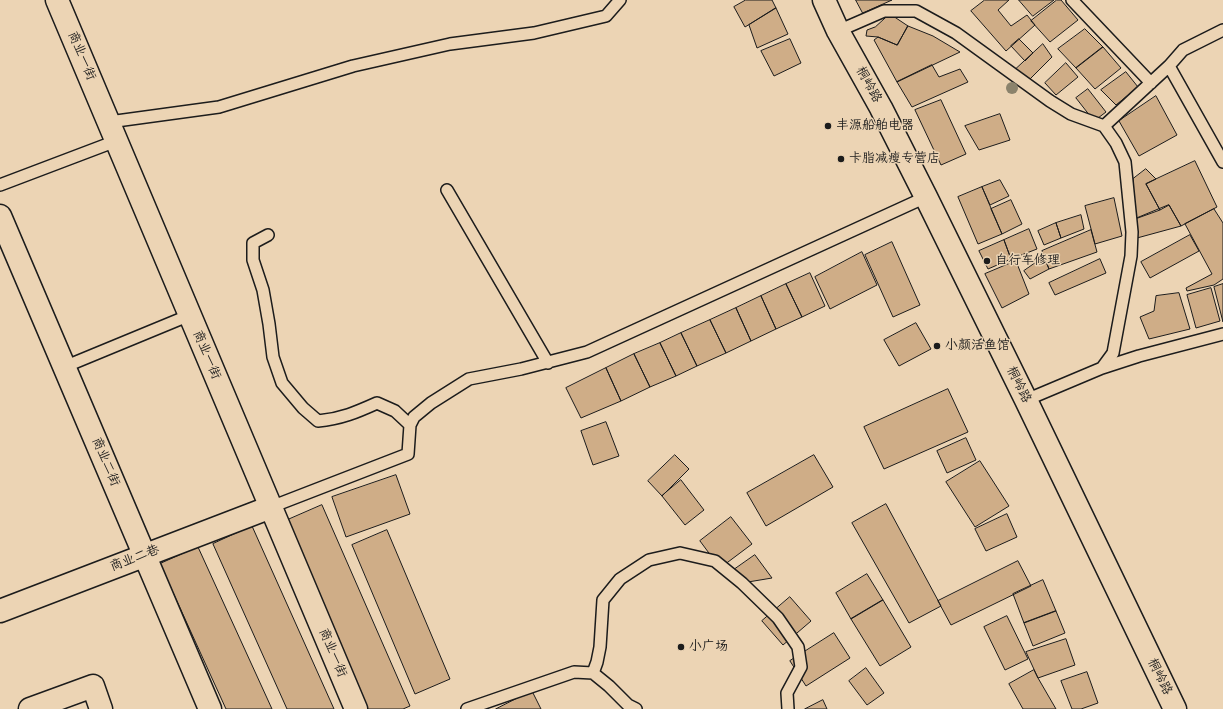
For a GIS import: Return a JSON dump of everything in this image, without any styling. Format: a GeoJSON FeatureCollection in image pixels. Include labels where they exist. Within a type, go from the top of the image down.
{"type":"FeatureCollection","features":[{"type":"Feature","properties":{"kind":"street","name":"商业一街"},"geometry":{"type":"LineString","coordinates":[[57,0],[356,709]]}},
{"type":"Feature","properties":{"kind":"street","name":"桐岭路"},"geometry":{"type":"LineString","coordinates":[[824,0],[838,31],[881,108],[926,197],[1175,709]]}},
{"type":"Feature","properties":{"kind":"street","name":"商业二街"},"geometry":{"type":"LineString","coordinates":[[0,216],[210,709]]}},
{"type":"Feature","properties":{"kind":"street","name":"商业二巷"},"geometry":{"type":"LineString","coordinates":[[0,612],[271,507]]}},
{"type":"Feature","properties":{"kind":"street"},"geometry":{"type":"LineString","coordinates":[[30,709],[93,686],[101,709]]}},
{"type":"Feature","properties":{"kind":"lane"},"geometry":{"type":"LineString","coordinates":[[0,185],[112,132],[219,107],[353,66],[450,44],[534,33],[606,16],[620,0]]}},
{"type":"Feature","properties":{"kind":"lane"},"geometry":{"type":"LineString","coordinates":[[1072,0],[1151,83]]}},
{"type":"Feature","properties":{"kind":"lane"},"geometry":{"type":"LineString","coordinates":[[838,31],[884,10],[916,11],[956,33],[1050,101],[1071,114],[1104,126],[1116,143],[1125,162],[1132,232],[1131,256],[1113,353],[1102,368]]}},
{"type":"Feature","properties":{"kind":"lane"},"geometry":{"type":"LineString","coordinates":[[1104,126],[1151,83],[1183,50],[1223,30]]}},
{"type":"Feature","properties":{"kind":"lane"},"geometry":{"type":"LineString","coordinates":[[1168,66],[1223,162]]}},
{"type":"Feature","properties":{"kind":"lane"},"geometry":{"type":"LineString","coordinates":[[447,190],[548,363]]}},
{"type":"Feature","properties":{"kind":"lane"},"geometry":{"type":"LineString","coordinates":[[271,507],[408,454],[410,425],[414,417],[431,403],[469,379],[521,370],[587,352],[926,197]]}},
{"type":"Feature","properties":{"kind":"lane"},"geometry":{"type":"LineString","coordinates":[[268,235],[253,243],[253,260],[263,290],[269,324],[272,357],[282,383],[303,408],[318,421],[348,415],[377,403],[395,411],[410,425]]}},
{"type":"Feature","properties":{"kind":"lane"},"geometry":{"type":"LineString","coordinates":[[64,367],[190,316]]}},
{"type":"Feature","properties":{"kind":"lane"},"geometry":{"type":"LineString","coordinates":[[1026,400],[1102,368],[1139,356],[1223,334]]}},
{"type":"Feature","properties":{"kind":"lane"},"geometry":{"type":"LineString","coordinates":[[593,673],[600,648],[603,600],[620,579],[648,560],[680,553],[715,561],[742,583],[778,618],[798,647],[801,667],[787,693],[788,709]]}},
{"type":"Feature","properties":{"kind":"lane"},"geometry":{"type":"LineString","coordinates":[[467,709],[541,682],[574,672],[593,673],[609,686],[628,705],[636,709]]}},
{"type":"Feature","properties":{"kind":"building"},"geometry":{"type":"Polygon","coordinates":[[[746,0],[772,0],[776,8],[745,27],[734,7],[746,0]]]}},
{"type":"Feature","properties":{"kind":"building"},"geometry":{"type":"Polygon","coordinates":[[[856,0],[892,0],[863,13],[856,0]]]}},
{"type":"Feature","properties":{"kind":"building"},"geometry":{"type":"Polygon","coordinates":[[[985,0],[1009,0],[998,10],[1011,26],[1027,15],[1035,25],[1006,51],[971,11],[985,0]]]}},
{"type":"Feature","properties":{"kind":"building"},"geometry":{"type":"Polygon","coordinates":[[[1019,0],[1054,0],[1033,16],[1019,0]]]}},
{"type":"Feature","properties":{"kind":"building"},"geometry":{"type":"Polygon","coordinates":[[[1057,0],[1061,0],[1078,20],[1050,42],[1031,21],[1057,0]]]}},
{"type":"Feature","properties":{"kind":"building"},"geometry":{"type":"Polygon","coordinates":[[[776,8],[788,34],[757,48],[749,25],[776,8]]]}},
{"type":"Feature","properties":{"kind":"building"},"geometry":{"type":"Polygon","coordinates":[[[890,14],[908,26],[897,45],[878,37],[866,36],[867,30],[875,27],[890,14]]]}},
{"type":"Feature","properties":{"kind":"building"},"geometry":{"type":"Polygon","coordinates":[[[908,26],[933,36],[960,52],[897,82],[874,40],[878,37],[897,45],[908,26]]]}},
{"type":"Feature","properties":{"kind":"building"},"geometry":{"type":"Polygon","coordinates":[[[1085,29],[1103,47],[1076,68],[1058,49],[1085,29]]]}},
{"type":"Feature","properties":{"kind":"building"},"geometry":{"type":"Polygon","coordinates":[[[790,39],[801,63],[774,76],[761,51],[790,39]]]}},
{"type":"Feature","properties":{"kind":"building"},"geometry":{"type":"Polygon","coordinates":[[[1019,39],[1033,53],[1025,61],[1011,46],[1019,39]]]}},
{"type":"Feature","properties":{"kind":"building"},"geometry":{"type":"Polygon","coordinates":[[[1043,44],[1052,57],[1028,81],[1016,69],[1043,44]]]}},
{"type":"Feature","properties":{"kind":"building"},"geometry":{"type":"Polygon","coordinates":[[[1103,47],[1121,68],[1095,89],[1076,68],[1103,47]]]}},
{"type":"Feature","properties":{"kind":"building"},"geometry":{"type":"Polygon","coordinates":[[[1066,63],[1078,77],[1056,95],[1045,83],[1066,63]]]}},
{"type":"Feature","properties":{"kind":"building"},"geometry":{"type":"Polygon","coordinates":[[[932,65],[939,77],[960,69],[968,82],[912,107],[897,82],[932,65]]]}},
{"type":"Feature","properties":{"kind":"building"},"geometry":{"type":"Polygon","coordinates":[[[1126,72],[1138,87],[1116,105],[1101,90],[1126,72]]]}},
{"type":"Feature","properties":{"kind":"building"},"geometry":{"type":"Polygon","coordinates":[[[1088,89],[1106,112],[1094,121],[1076,98],[1088,89]]]}},
{"type":"Feature","properties":{"kind":"building"},"geometry":{"type":"Polygon","coordinates":[[[1156,96],[1177,135],[1139,156],[1119,121],[1156,96]]]}},
{"type":"Feature","properties":{"kind":"building"},"geometry":{"type":"Polygon","coordinates":[[[941,100],[966,154],[941,165],[915,110],[941,100]]]}},
{"type":"Feature","properties":{"kind":"building"},"geometry":{"type":"Polygon","coordinates":[[[1000,114],[1010,140],[979,150],[965,126],[1000,114]]]}},
{"type":"Feature","properties":{"kind":"building"},"geometry":{"type":"Polygon","coordinates":[[[1195,161],[1217,207],[1181,226],[1169,205],[1160,210],[1146,184],[1195,161]]]}},
{"type":"Feature","properties":{"kind":"building"},"geometry":{"type":"Polygon","coordinates":[[[1146,169],[1156,179],[1146,184],[1160,210],[1135,219],[1133,179],[1146,169]]]}},
{"type":"Feature","properties":{"kind":"building"},"geometry":{"type":"Polygon","coordinates":[[[1000,180],[1009,196],[990,205],[982,187],[1000,180]]]}},
{"type":"Feature","properties":{"kind":"building"},"geometry":{"type":"Polygon","coordinates":[[[982,187],[1002,234],[978,244],[958,197],[982,187]]]}},
{"type":"Feature","properties":{"kind":"building"},"geometry":{"type":"Polygon","coordinates":[[[1114,198],[1122,236],[1095,244],[1085,206],[1114,198]]]}},
{"type":"Feature","properties":{"kind":"building"},"geometry":{"type":"Polygon","coordinates":[[[1011,200],[1022,224],[1002,234],[991,209],[1011,200]]]}},
{"type":"Feature","properties":{"kind":"building"},"geometry":{"type":"Polygon","coordinates":[[[1169,205],[1181,226],[1137,238],[1135,219],[1169,205]]]}},
{"type":"Feature","properties":{"kind":"building"},"geometry":{"type":"Polygon","coordinates":[[[1214,209],[1223,223],[1223,279],[1214,285],[1187,291],[1186,288],[1212,274],[1185,224],[1214,209]]]}},
{"type":"Feature","properties":{"kind":"building"},"geometry":{"type":"Polygon","coordinates":[[[1081,215],[1084,229],[1061,238],[1056,223],[1081,215]]]}},
{"type":"Feature","properties":{"kind":"building"},"geometry":{"type":"Polygon","coordinates":[[[1056,223],[1061,238],[1044,245],[1038,231],[1056,223]]]}},
{"type":"Feature","properties":{"kind":"building"},"geometry":{"type":"Polygon","coordinates":[[[1029,229],[1037,249],[1011,259],[1004,240],[1029,229]]]}},
{"type":"Feature","properties":{"kind":"building"},"geometry":{"type":"Polygon","coordinates":[[[1091,230],[1097,252],[1049,269],[1042,251],[1091,230]]]}},
{"type":"Feature","properties":{"kind":"building"},"geometry":{"type":"Polygon","coordinates":[[[1190,235],[1199,251],[1150,278],[1141,262],[1190,235]]]}},
{"type":"Feature","properties":{"kind":"building"},"geometry":{"type":"Polygon","coordinates":[[[1004,240],[1011,259],[988,269],[979,251],[1004,240]]]}},
{"type":"Feature","properties":{"kind":"building"},"geometry":{"type":"Polygon","coordinates":[[[892,242],[920,305],[893,317],[865,255],[892,242]]]}},
{"type":"Feature","properties":{"kind":"building"},"geometry":{"type":"Polygon","coordinates":[[[862,252],[877,285],[830,309],[815,277],[862,252]]]}},
{"type":"Feature","properties":{"kind":"building"},"geometry":{"type":"Polygon","coordinates":[[[1044,257],[1049,269],[1030,279],[1024,271],[1044,257]]]}},
{"type":"Feature","properties":{"kind":"building"},"geometry":{"type":"Polygon","coordinates":[[[1100,259],[1106,273],[1055,295],[1049,283],[1100,259]]]}},
{"type":"Feature","properties":{"kind":"building"},"geometry":{"type":"Polygon","coordinates":[[[1016,261],[1029,294],[1002,308],[985,274],[1016,261]]]}},
{"type":"Feature","properties":{"kind":"building"},"geometry":{"type":"Polygon","coordinates":[[[810,273],[825,306],[802,317],[786,284],[810,273]]]}},
{"type":"Feature","properties":{"kind":"building"},"geometry":{"type":"Polygon","coordinates":[[[786,284],[802,317],[776,329],[761,296],[786,284]]]}},
{"type":"Feature","properties":{"kind":"building"},"geometry":{"type":"Polygon","coordinates":[[[1223,284],[1223,322],[1214,287],[1223,284]]]}},
{"type":"Feature","properties":{"kind":"building"},"geometry":{"type":"Polygon","coordinates":[[[1211,288],[1220,321],[1196,328],[1187,295],[1211,288]]]}},
{"type":"Feature","properties":{"kind":"building"},"geometry":{"type":"Polygon","coordinates":[[[1179,293],[1190,329],[1149,339],[1140,317],[1154,311],[1156,296],[1179,293]]]}},
{"type":"Feature","properties":{"kind":"building"},"geometry":{"type":"Polygon","coordinates":[[[761,296],[776,329],[751,341],[736,308],[761,296]]]}},
{"type":"Feature","properties":{"kind":"building"},"geometry":{"type":"Polygon","coordinates":[[[736,308],[751,341],[726,353],[710,320],[736,308]]]}},
{"type":"Feature","properties":{"kind":"building"},"geometry":{"type":"Polygon","coordinates":[[[710,320],[726,353],[697,366],[681,333],[710,320]]]}},
{"type":"Feature","properties":{"kind":"building"},"geometry":{"type":"Polygon","coordinates":[[[916,323],[931,349],[899,366],[884,340],[916,323]]]}},
{"type":"Feature","properties":{"kind":"building"},"geometry":{"type":"Polygon","coordinates":[[[681,333],[697,366],[676,376],[660,343],[681,333]]]}},
{"type":"Feature","properties":{"kind":"building"},"geometry":{"type":"Polygon","coordinates":[[[660,343],[676,376],[650,387],[634,354],[660,343]]]}},
{"type":"Feature","properties":{"kind":"building"},"geometry":{"type":"Polygon","coordinates":[[[634,354],[650,387],[621,401],[606,368],[634,354]]]}},
{"type":"Feature","properties":{"kind":"building"},"geometry":{"type":"Polygon","coordinates":[[[606,368],[621,401],[581,418],[566,388],[606,368]]]}},
{"type":"Feature","properties":{"kind":"building"},"geometry":{"type":"Polygon","coordinates":[[[948,389],[968,432],[884,469],[864,427],[948,389]]]}},
{"type":"Feature","properties":{"kind":"building"},"geometry":{"type":"Polygon","coordinates":[[[606,422],[619,456],[593,465],[581,431],[606,422]]]}},
{"type":"Feature","properties":{"kind":"building"},"geometry":{"type":"Polygon","coordinates":[[[966,438],[976,460],[947,473],[937,451],[966,438]]]}},
{"type":"Feature","properties":{"kind":"building"},"geometry":{"type":"Polygon","coordinates":[[[675,455],[689,469],[662,496],[648,481],[675,455]]]}},
{"type":"Feature","properties":{"kind":"building"},"geometry":{"type":"Polygon","coordinates":[[[814,455],[833,487],[766,526],[747,493],[814,455]]]}},
{"type":"Feature","properties":{"kind":"building"},"geometry":{"type":"Polygon","coordinates":[[[980,461],[1009,506],[975,527],[946,482],[980,461]]]}},
{"type":"Feature","properties":{"kind":"building"},"geometry":{"type":"Polygon","coordinates":[[[396,475],[410,514],[346,537],[332,497],[396,475]]]}},
{"type":"Feature","properties":{"kind":"building"},"geometry":{"type":"Polygon","coordinates":[[[681,480],[704,510],[685,525],[662,496],[681,480]]]}},
{"type":"Feature","properties":{"kind":"building"},"geometry":{"type":"Polygon","coordinates":[[[886,504],[941,606],[909,623],[852,523],[886,504]]]}},
{"type":"Feature","properties":{"kind":"building"},"geometry":{"type":"Polygon","coordinates":[[[322,505],[410,706],[403,709],[364,709],[283,522],[322,505]]]}},
{"type":"Feature","properties":{"kind":"building"},"geometry":{"type":"Polygon","coordinates":[[[1007,514],[1017,537],[986,551],[975,529],[1007,514]]]}},
{"type":"Feature","properties":{"kind":"building"},"geometry":{"type":"Polygon","coordinates":[[[731,517],[752,544],[720,568],[700,541],[731,517]]]}},
{"type":"Feature","properties":{"kind":"building"},"geometry":{"type":"Polygon","coordinates":[[[252,526],[334,709],[287,709],[213,544],[252,526]]]}},
{"type":"Feature","properties":{"kind":"building"},"geometry":{"type":"Polygon","coordinates":[[[387,530],[450,679],[415,694],[352,545],[387,530]]]}},
{"type":"Feature","properties":{"kind":"building"},"geometry":{"type":"Polygon","coordinates":[[[198,547],[272,709],[226,709],[160,564],[198,547]]]}},
{"type":"Feature","properties":{"kind":"building"},"geometry":{"type":"Polygon","coordinates":[[[755,555],[772,578],[742,583],[725,576],[755,555]]]}},
{"type":"Feature","properties":{"kind":"building"},"geometry":{"type":"Polygon","coordinates":[[[1018,561],[1031,586],[951,625],[938,601],[1018,561]]]}},
{"type":"Feature","properties":{"kind":"building"},"geometry":{"type":"Polygon","coordinates":[[[867,574],[883,600],[851,619],[836,593],[867,574]]]}},
{"type":"Feature","properties":{"kind":"building"},"geometry":{"type":"Polygon","coordinates":[[[1043,580],[1056,611],[1024,623],[1013,594],[1043,580]]]}},
{"type":"Feature","properties":{"kind":"building"},"geometry":{"type":"Polygon","coordinates":[[[790,597],[811,621],[783,645],[762,621],[790,597]]]}},
{"type":"Feature","properties":{"kind":"building"},"geometry":{"type":"Polygon","coordinates":[[[883,600],[911,647],[880,666],[851,619],[883,600]]]}},
{"type":"Feature","properties":{"kind":"building"},"geometry":{"type":"Polygon","coordinates":[[[1056,611],[1065,633],[1033,646],[1024,623],[1056,611]]]}},
{"type":"Feature","properties":{"kind":"building"},"geometry":{"type":"Polygon","coordinates":[[[1007,616],[1028,659],[1005,670],[984,627],[1007,616]]]}},
{"type":"Feature","properties":{"kind":"building"},"geometry":{"type":"Polygon","coordinates":[[[834,633],[850,658],[806,686],[790,661],[834,633]]]}},
{"type":"Feature","properties":{"kind":"building"},"geometry":{"type":"Polygon","coordinates":[[[1066,639],[1075,665],[1038,678],[1026,652],[1066,639]]]}},
{"type":"Feature","properties":{"kind":"building"},"geometry":{"type":"Polygon","coordinates":[[[866,668],[884,693],[867,705],[849,681],[866,668]]]}},
{"type":"Feature","properties":{"kind":"building"},"geometry":{"type":"Polygon","coordinates":[[[1034,670],[1056,709],[1023,709],[1009,684],[1034,670]]]}},
{"type":"Feature","properties":{"kind":"building"},"geometry":{"type":"Polygon","coordinates":[[[1087,672],[1098,703],[1081,709],[1072,709],[1061,681],[1087,672]]]}},
{"type":"Feature","properties":{"kind":"building"},"geometry":{"type":"Polygon","coordinates":[[[532,691],[541,709],[496,709],[532,691]]]}},
{"type":"Feature","properties":{"kind":"building"},"geometry":{"type":"Polygon","coordinates":[[[823,700],[827,709],[805,709],[823,700]]]}},
{"type":"Feature","properties":{"kind":"place","name":"丰源船舶电器"},"geometry":{"type":"Point","coordinates":[828,126]}},
{"type":"Feature","properties":{"kind":"place","name":"卡脂减瘦专营店"},"geometry":{"type":"Point","coordinates":[841,159]}},
{"type":"Feature","properties":{"kind":"place","name":"自行车修理"},"geometry":{"type":"Point","coordinates":[987,261]}},
{"type":"Feature","properties":{"kind":"place","name":"小颜活鱼馆"},"geometry":{"type":"Point","coordinates":[937,346]}},
{"type":"Feature","properties":{"kind":"place","name":"小广场"},"geometry":{"type":"Point","coordinates":[681,647]}}]}
